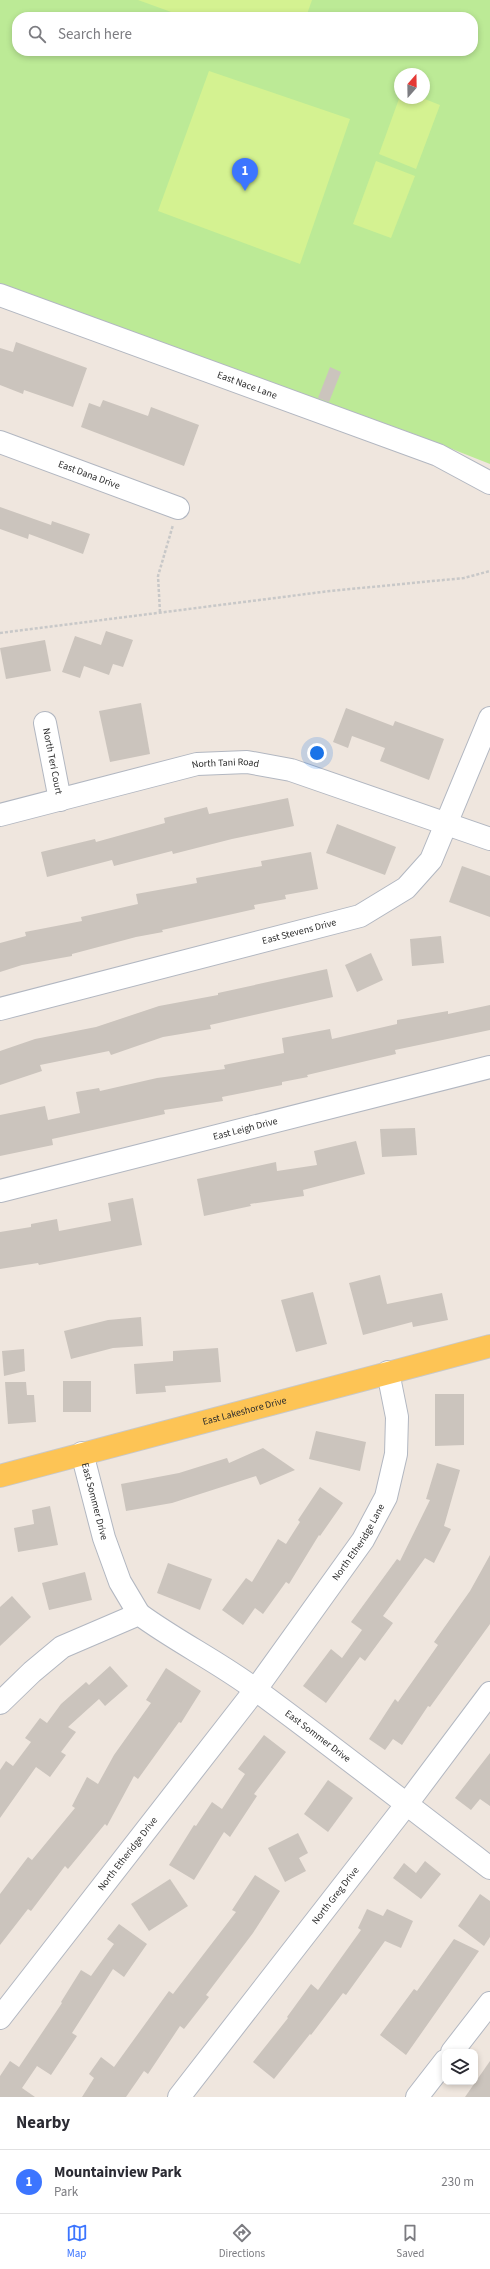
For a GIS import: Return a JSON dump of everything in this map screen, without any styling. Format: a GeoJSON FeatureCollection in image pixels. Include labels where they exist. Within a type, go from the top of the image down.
{"type":"FeatureCollection","features":[{"type":"Feature","properties":{"kind":"main road","name":"East Lakeshore Drive"},"geometry":{"type":"LineString","coordinates":[[0,1476],[82,1453],[490,1346]]}},
{"type":"Feature","properties":{"kind":"street","name":"East Nace Lane"},"geometry":{"type":"LineString","coordinates":[[0,296],[438,456],[490,483]]}},
{"type":"Feature","properties":{"kind":"street","name":"East Dana Drive"},"geometry":{"type":"LineString","coordinates":[[0,442],[178,508]]}},
{"type":"Feature","properties":{"kind":"street","name":"East Stevens Drive"},"geometry":{"type":"LineString","coordinates":[[0,1009],[360,916],[406,888],[431,860],[490,720]]}},
{"type":"Feature","properties":{"kind":"street","name":"North Teri Court"},"geometry":{"type":"LineString","coordinates":[[45,724],[60,800]]}},
{"type":"Feature","properties":{"kind":"street","name":"North Tani Road"},"geometry":{"type":"LineString","coordinates":[[0,815],[197,764],[247,762],[291,770],[447,824]]}},
{"type":"Feature","properties":{"kind":"street"},"geometry":{"type":"LineString","coordinates":[[447,824],[490,839]]}},
{"type":"Feature","properties":{"kind":"street","name":"East Leigh Drive"},"geometry":{"type":"LineString","coordinates":[[0,1191],[490,1067]]}},
{"type":"Feature","properties":{"kind":"street","name":"North Etheridge Lane"},"geometry":{"type":"LineString","coordinates":[[256,1689],[363,1540],[386,1497],[396,1454],[398,1417],[388,1372]]}},
{"type":"Feature","properties":{"kind":"street","name":"East Sommer Drive"},"geometry":{"type":"LineString","coordinates":[[82,1453],[104,1538],[120,1582],[139,1614],[161,1631],[207,1656],[256,1689],[490,1868]]}},
{"type":"Feature","properties":{"kind":"street"},"geometry":{"type":"LineString","coordinates":[[0,1703],[32,1672],[62,1647],[139,1614]]}},
{"type":"Feature","properties":{"kind":"street","name":"North Etheridge Drive"},"geometry":{"type":"LineString","coordinates":[[0,2018],[256,1689]]}},
{"type":"Feature","properties":{"kind":"street","name":"North Greg Drive"},"geometry":{"type":"LineString","coordinates":[[179,2097],[490,1693]]}},
{"type":"Feature","properties":{"kind":"street"},"geometry":{"type":"LineString","coordinates":[[454,2049],[490,2003]]}},
{"type":"Feature","properties":{"kind":"street"},"geometry":{"type":"LineString","coordinates":[[417,2097],[442,2065]]}},
{"type":"Feature","properties":{"kind":"path"},"geometry":{"type":"LineString","coordinates":[[160,612],[158,576],[178,508]]}},
{"type":"Feature","properties":{"kind":"path"},"geometry":{"type":"LineString","coordinates":[[0,633],[330,591],[464,578],[490,571]]}},
{"type":"Feature","properties":{"kind":"green space"},"geometry":{"type":"Polygon","coordinates":[[[0,0],[490,0],[490,464],[414,434],[0,284],[0,0]]]}},
{"type":"Feature","properties":{"kind":"green space"},"geometry":{"type":"Polygon","coordinates":[[[138,0],[312,0],[308,12],[171,12],[138,0]]]}},
{"type":"Feature","properties":{"kind":"green space"},"geometry":{"type":"Polygon","coordinates":[[[209,71],[350,119],[300,264],[158,211],[209,71]]]}},
{"type":"Feature","properties":{"kind":"green space"},"geometry":{"type":"Polygon","coordinates":[[[430,101],[440,105],[416,169],[379,154],[397,104],[430,104],[430,101]]]}},
{"type":"Feature","properties":{"kind":"green space"},"geometry":{"type":"Polygon","coordinates":[[[376,161],[415,176],[391,238],[353,224],[376,161]]]}},
{"type":"Feature","properties":{"kind":"building"},"geometry":{"type":"Polygon","coordinates":[[[16,342],[87,368],[73,407],[24,390],[23,394],[0,385],[0,348],[13,352],[16,342]]]}},
{"type":"Feature","properties":{"kind":"building"},"geometry":{"type":"Polygon","coordinates":[[[330,367],[341,372],[329,402],[318,398],[330,367]]]}},
{"type":"Feature","properties":{"kind":"building"},"geometry":{"type":"Polygon","coordinates":[[[103,400],[148,416],[151,407],[199,425],[184,466],[81,427],[89,403],[100,407],[103,400]]]}},
{"type":"Feature","properties":{"kind":"building"},"geometry":{"type":"Polygon","coordinates":[[[0,507],[51,525],[52,521],[90,534],[83,554],[29,534],[28,539],[0,529],[0,507]]]}},
{"type":"Feature","properties":{"kind":"building"},"geometry":{"type":"Polygon","coordinates":[[[106,631],[133,640],[123,667],[113,664],[109,675],[84,666],[80,678],[62,672],[75,636],[101,645],[106,631]]]}},
{"type":"Feature","properties":{"kind":"building"},"geometry":{"type":"Polygon","coordinates":[[[45,640],[51,671],[6,679],[0,648],[45,640]]]}},
{"type":"Feature","properties":{"kind":"building"},"geometry":{"type":"Polygon","coordinates":[[[141,703],[150,754],[110,762],[99,711],[141,703]]]}},
{"type":"Feature","properties":{"kind":"building"},"geometry":{"type":"Polygon","coordinates":[[[346,708],[393,726],[395,721],[444,739],[429,780],[380,761],[385,748],[352,736],[348,748],[333,742],[346,708]]]}},
{"type":"Feature","properties":{"kind":"building"},"geometry":{"type":"Polygon","coordinates":[[[288,798],[294,826],[232,839],[173,854],[172,851],[114,866],[112,860],[47,877],[41,852],[95,839],[96,842],[165,823],[164,818],[207,807],[209,814],[288,798]]]}},
{"type":"Feature","properties":{"kind":"building"},"geometry":{"type":"Polygon","coordinates":[[[337,824],[396,847],[385,875],[326,853],[337,824]]]}},
{"type":"Feature","properties":{"kind":"building"},"geometry":{"type":"Polygon","coordinates":[[[311,852],[318,889],[285,895],[286,899],[254,905],[255,909],[162,930],[163,932],[136,937],[72,954],[72,956],[22,965],[0,972],[0,943],[26,936],[25,932],[82,921],[81,917],[138,904],[136,894],[197,883],[196,878],[262,866],[261,861],[311,852]]]}},
{"type":"Feature","properties":{"kind":"building"},"geometry":{"type":"Polygon","coordinates":[[[462,866],[490,876],[490,917],[449,902],[462,866]]]}},
{"type":"Feature","properties":{"kind":"building"},"geometry":{"type":"Polygon","coordinates":[[[441,936],[444,963],[412,966],[410,939],[441,936]]]}},
{"type":"Feature","properties":{"kind":"building"},"geometry":{"type":"Polygon","coordinates":[[[371,953],[383,980],[357,992],[345,965],[371,953]]]}},
{"type":"Feature","properties":{"kind":"building"},"geometry":{"type":"Polygon","coordinates":[[[327,969],[333,997],[210,1025],[211,1029],[163,1037],[111,1055],[109,1051],[40,1065],[42,1071],[0,1085],[0,1051],[35,1039],[96,1027],[159,1006],[218,995],[218,993],[327,969]]]}},
{"type":"Feature","properties":{"kind":"building"},"geometry":{"type":"Polygon","coordinates":[[[490,1005],[490,1030],[395,1050],[396,1054],[307,1075],[308,1077],[282,1082],[282,1085],[222,1097],[223,1101],[164,1110],[165,1114],[52,1139],[53,1145],[0,1156],[0,1115],[45,1106],[48,1120],[80,1113],[76,1092],[99,1088],[100,1091],[157,1078],[225,1069],[224,1065],[284,1053],[282,1038],[330,1029],[332,1039],[397,1024],[397,1020],[448,1011],[448,1014],[490,1005]]]}},
{"type":"Feature","properties":{"kind":"building"},"geometry":{"type":"Polygon","coordinates":[[[415,1128],[417,1155],[382,1157],[380,1129],[415,1128]]]}},
{"type":"Feature","properties":{"kind":"building"},"geometry":{"type":"Polygon","coordinates":[[[356,1141],[365,1174],[303,1190],[304,1196],[250,1204],[251,1206],[204,1216],[197,1179],[276,1162],[277,1171],[317,1165],[314,1151],[356,1141]]]}},
{"type":"Feature","properties":{"kind":"building"},"geometry":{"type":"Polygon","coordinates":[[[133,1198],[142,1245],[39,1265],[38,1263],[0,1269],[0,1232],[31,1227],[31,1224],[57,1219],[59,1231],[111,1221],[108,1203],[133,1198]]]}},
{"type":"Feature","properties":{"kind":"building"},"geometry":{"type":"Polygon","coordinates":[[[380,1275],[387,1304],[442,1293],[448,1320],[413,1327],[412,1322],[363,1335],[349,1283],[380,1275]]]}},
{"type":"Feature","properties":{"kind":"building"},"geometry":{"type":"Polygon","coordinates":[[[313,1292],[327,1344],[296,1352],[281,1300],[313,1292]]]}},
{"type":"Feature","properties":{"kind":"building"},"geometry":{"type":"Polygon","coordinates":[[[141,1317],[143,1346],[113,1348],[71,1359],[64,1331],[108,1320],[141,1317]]]}},
{"type":"Feature","properties":{"kind":"building"},"geometry":{"type":"Polygon","coordinates":[[[218,1348],[221,1382],[165,1386],[166,1392],[136,1394],[134,1364],[173,1361],[173,1351],[218,1348]]]}},
{"type":"Feature","properties":{"kind":"building"},"geometry":{"type":"Polygon","coordinates":[[[24,1349],[25,1371],[4,1376],[2,1351],[24,1349]]]}},
{"type":"Feature","properties":{"kind":"building"},"geometry":{"type":"Polygon","coordinates":[[[63,1381],[91,1381],[91,1412],[63,1412],[63,1381]]]}},
{"type":"Feature","properties":{"kind":"building"},"geometry":{"type":"Polygon","coordinates":[[[5,1382],[26,1382],[27,1395],[34,1395],[36,1422],[8,1424],[5,1382]]]}},
{"type":"Feature","properties":{"kind":"building"},"geometry":{"type":"Polygon","coordinates":[[[435,1394],[464,1394],[464,1445],[435,1446],[435,1394]]]}},
{"type":"Feature","properties":{"kind":"building"},"geometry":{"type":"Polygon","coordinates":[[[316,1431],[366,1442],[360,1471],[309,1459],[316,1431]]]}},
{"type":"Feature","properties":{"kind":"building"},"geometry":{"type":"Polygon","coordinates":[[[263,1448],[295,1470],[260,1485],[256,1476],[172,1503],[126,1511],[121,1484],[179,1473],[227,1458],[229,1463],[263,1448]]]}},
{"type":"Feature","properties":{"kind":"building"},"geometry":{"type":"Polygon","coordinates":[[[437,1463],[460,1470],[444,1526],[451,1529],[434,1563],[425,1558],[383,1616],[393,1623],[365,1661],[360,1657],[326,1703],[303,1686],[331,1649],[342,1658],[362,1630],[351,1622],[397,1559],[400,1561],[430,1500],[426,1499],[437,1463]]]}},
{"type":"Feature","properties":{"kind":"building"},"geometry":{"type":"Polygon","coordinates":[[[320,1487],[343,1503],[320,1536],[319,1535],[289,1584],[286,1582],[263,1614],[255,1608],[243,1625],[222,1610],[246,1578],[252,1582],[278,1539],[286,1544],[300,1522],[298,1520],[320,1487]]]}},
{"type":"Feature","properties":{"kind":"building"},"geometry":{"type":"Polygon","coordinates":[[[50,1506],[58,1545],[18,1552],[14,1528],[34,1524],[32,1510],[50,1506]]]}},
{"type":"Feature","properties":{"kind":"building"},"geometry":{"type":"Polygon","coordinates":[[[490,1555],[490,1624],[430,1707],[428,1706],[402,1745],[393,1739],[385,1750],[369,1739],[395,1699],[398,1702],[438,1645],[434,1642],[470,1591],[490,1555]]]}},
{"type":"Feature","properties":{"kind":"building"},"geometry":{"type":"Polygon","coordinates":[[[168,1563],[212,1579],[200,1610],[157,1593],[168,1563]]]}},
{"type":"Feature","properties":{"kind":"building"},"geometry":{"type":"Polygon","coordinates":[[[85,1572],[92,1600],[49,1610],[42,1583],[85,1572]]]}},
{"type":"Feature","properties":{"kind":"building"},"geometry":{"type":"Polygon","coordinates":[[[12,1596],[31,1617],[0,1646],[0,1607],[12,1596]]]}},
{"type":"Feature","properties":{"kind":"building"},"geometry":{"type":"Polygon","coordinates":[[[110,1666],[128,1686],[105,1706],[99,1699],[68,1727],[76,1732],[61,1752],[66,1755],[50,1777],[36,1767],[0,1818],[0,1770],[6,1761],[13,1766],[31,1742],[25,1738],[40,1718],[47,1723],[61,1704],[86,1682],[89,1685],[110,1666]]]}},
{"type":"Feature","properties":{"kind":"building"},"geometry":{"type":"Polygon","coordinates":[[[166,1668],[201,1691],[181,1723],[179,1722],[138,1779],[134,1776],[107,1826],[105,1824],[68,1869],[65,1866],[31,1911],[28,1909],[0,1945],[0,1894],[28,1857],[32,1860],[75,1808],[72,1806],[87,1777],[98,1784],[114,1755],[151,1703],[146,1700],[166,1668]]]}},
{"type":"Feature","properties":{"kind":"building"},"geometry":{"type":"Polygon","coordinates":[[[264,1735],[286,1752],[254,1794],[257,1796],[230,1837],[224,1832],[194,1880],[169,1865],[194,1825],[196,1826],[212,1802],[222,1809],[245,1774],[238,1769],[264,1735]]]}},
{"type":"Feature","properties":{"kind":"building"},"geometry":{"type":"Polygon","coordinates":[[[490,1753],[490,1806],[480,1799],[471,1810],[455,1798],[490,1753]]]}},
{"type":"Feature","properties":{"kind":"building"},"geometry":{"type":"Polygon","coordinates":[[[328,1780],[353,1798],[328,1832],[304,1814],[328,1780]]]}},
{"type":"Feature","properties":{"kind":"building"},"geometry":{"type":"Polygon","coordinates":[[[298,1833],[308,1853],[299,1858],[306,1871],[285,1882],[268,1848],[298,1833]]]}},
{"type":"Feature","properties":{"kind":"building"},"geometry":{"type":"Polygon","coordinates":[[[425,1861],[441,1874],[421,1899],[393,1878],[404,1863],[416,1873],[425,1861]]]}},
{"type":"Feature","properties":{"kind":"building"},"geometry":{"type":"Polygon","coordinates":[[[255,1875],[280,1891],[253,1933],[206,1995],[209,1997],[184,2029],[180,2026],[148,2074],[144,2071],[126,2097],[82,2097],[94,2078],[89,2074],[101,2057],[114,2067],[169,1991],[173,1994],[236,1912],[232,1910],[255,1875]]]}},
{"type":"Feature","properties":{"kind":"building"},"geometry":{"type":"Polygon","coordinates":[[[170,1879],[188,1906],[149,1931],[131,1904],[170,1879]]]}},
{"type":"Feature","properties":{"kind":"building"},"geometry":{"type":"Polygon","coordinates":[[[480,1894],[490,1901],[490,1937],[484,1946],[458,1926],[480,1894]]]}},
{"type":"Feature","properties":{"kind":"building"},"geometry":{"type":"Polygon","coordinates":[[[367,1909],[383,1916],[387,1909],[413,1921],[401,1948],[385,1941],[346,1995],[343,1993],[311,2035],[310,2034],[274,2079],[253,2062],[288,2018],[287,2017],[311,1984],[318,1990],[361,1930],[358,1928],[367,1909]]]}},
{"type":"Feature","properties":{"kind":"building"},"geometry":{"type":"Polygon","coordinates":[[[119,1924],[147,1944],[124,1977],[113,1969],[72,2033],[77,2036],[51,2075],[37,2066],[22,2088],[35,2097],[0,2097],[0,2076],[10,2061],[19,2067],[62,2003],[61,2002],[81,1970],[91,1976],[114,1944],[107,1939],[119,1924]]]}},
{"type":"Feature","properties":{"kind":"building"},"geometry":{"type":"Polygon","coordinates":[[[454,1939],[479,1951],[406,2055],[380,2035],[414,1989],[417,1991],[454,1939]]]}},
{"type":"Feature","properties":{"kind":"building"},"geometry":{"type":"Polygon","coordinates":[[[490,2061],[490,2097],[465,2097],[473,2085],[478,2085],[478,2078],[490,2061]]]}},
{"type":"Feature","properties":{"kind":"place","name":"Mountainview Park"},"geometry":{"type":"Point","coordinates":[245,191]}}]}
